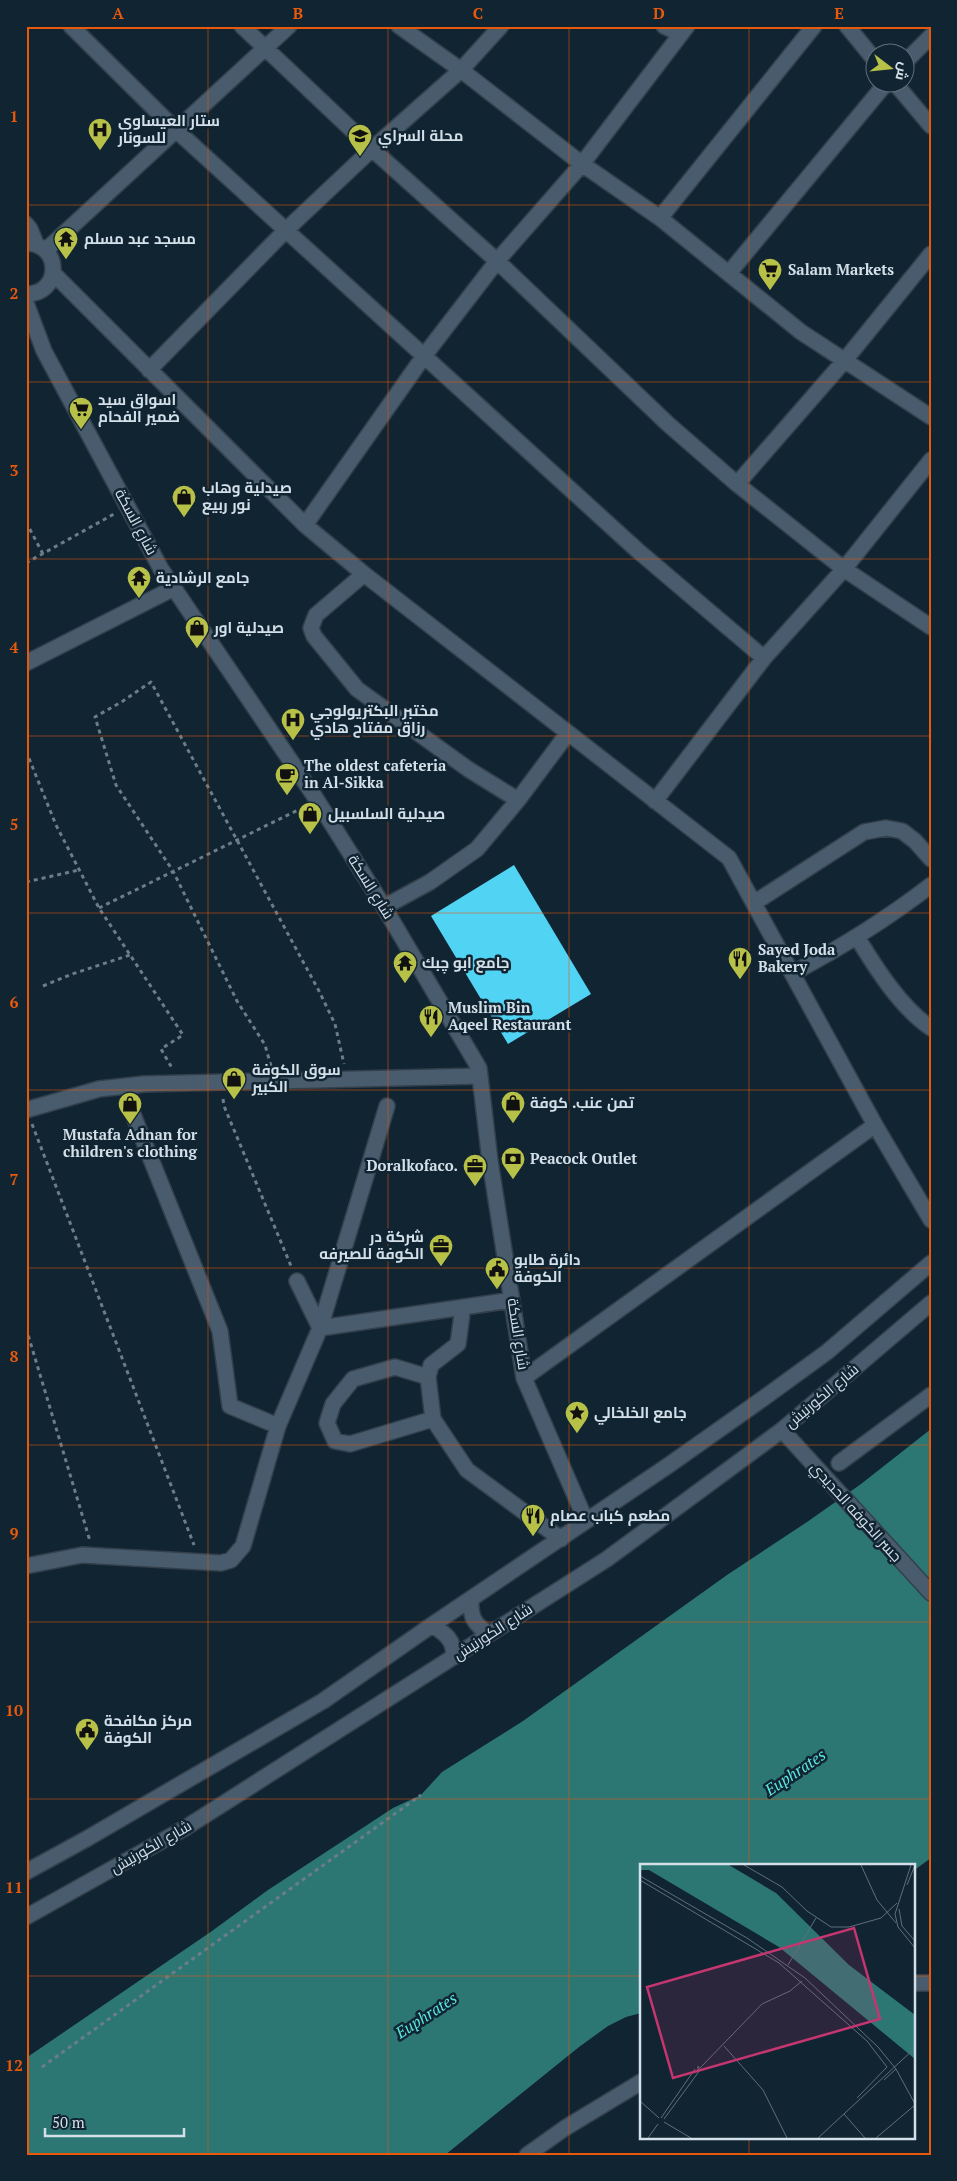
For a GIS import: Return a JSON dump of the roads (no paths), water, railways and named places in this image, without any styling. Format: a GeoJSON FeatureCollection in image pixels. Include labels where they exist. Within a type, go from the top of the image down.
{"type":"FeatureCollection","features":[{"type":"Feature","properties":{"kind":"street"},"geometry":{"type":"LineString","coordinates":[[72,26],[176,130],[637,550],[764,658]]}},
{"type":"Feature","properties":{"kind":"street"},"geometry":{"type":"LineString","coordinates":[[242,26],[372,149],[498,261],[668,424],[737,484],[844,569],[931,626]]}},
{"type":"Feature","properties":{"kind":"street"},"geometry":{"type":"LineString","coordinates":[[36,246],[176,130],[288,26]]}},
{"type":"Feature","properties":{"kind":"street"},"geometry":{"type":"LineString","coordinates":[[399,26],[461,70],[582,164],[660,218],[801,332],[931,417]]}},
{"type":"Feature","properties":{"kind":"street"},"geometry":{"type":"LineString","coordinates":[[149,370],[286,230],[372,149],[461,70],[501,26]]}},
{"type":"Feature","properties":{"kind":"street"},"geometry":{"type":"LineString","coordinates":[[304,525],[424,356],[498,261],[582,164],[684,30],[664,26]]}},
{"type":"Feature","properties":{"kind":"street"},"geometry":{"type":"LineString","coordinates":[[660,218],[814,26]]}},
{"type":"Feature","properties":{"kind":"street"},"geometry":{"type":"LineString","coordinates":[[846,26],[864,48]]}},
{"type":"Feature","properties":{"kind":"street"},"geometry":{"type":"LineString","coordinates":[[914,53],[931,36]]}},
{"type":"Feature","properties":{"kind":"street"},"geometry":{"type":"LineString","coordinates":[[729,273],[879,92]]}},
{"type":"Feature","properties":{"kind":"street"},"geometry":{"type":"LineString","coordinates":[[902,92],[931,126]]}},
{"type":"Feature","properties":{"kind":"street"},"geometry":{"type":"LineString","coordinates":[[26,224],[30,229],[36,246],[51,257],[53,273],[45,287],[38,292],[26,294]]}},
{"type":"Feature","properties":{"kind":"street"},"geometry":{"type":"LineString","coordinates":[[737,484],[845,360],[931,254]]}},
{"type":"Feature","properties":{"kind":"street"},"geometry":{"type":"LineString","coordinates":[[53,273],[304,525],[364,574],[729,858],[875,1125],[931,1220]]}},
{"type":"Feature","properties":{"kind":"street","name":"شارع السكة"},"geometry":{"type":"LineString","coordinates":[[26,303],[44,351],[161,568],[317,800],[384,907],[480,1068],[490,1161],[524,1378],[586,1522]]}},
{"type":"Feature","properties":{"kind":"street"},"geometry":{"type":"LineString","coordinates":[[655,801],[764,658],[844,569],[931,460]]}},
{"type":"Feature","properties":{"kind":"street"},"geometry":{"type":"LineString","coordinates":[[364,574],[316,615],[311,628],[314,636],[357,689],[468,770],[518,800]]}},
{"type":"Feature","properties":{"kind":"street"},"geometry":{"type":"LineString","coordinates":[[26,663],[174,588]]}},
{"type":"Feature","properties":{"kind":"street"},"geometry":{"type":"LineString","coordinates":[[384,907],[430,882],[477,849],[518,800],[568,733]]}},
{"type":"Feature","properties":{"kind":"street"},"geometry":{"type":"LineString","coordinates":[[754,903],[864,832],[886,828],[902,831],[916,842],[931,859]]}},
{"type":"Feature","properties":{"kind":"street"},"geometry":{"type":"LineString","coordinates":[[793,973],[857,937],[928,891]]}},
{"type":"Feature","properties":{"kind":"street"},"geometry":{"type":"LineString","coordinates":[[857,937],[892,989],[921,1021],[931,1028]]}},
{"type":"Feature","properties":{"kind":"street"},"geometry":{"type":"LineString","coordinates":[[27,1110],[99,1089],[144,1084],[480,1076]]}},
{"type":"Feature","properties":{"kind":"street"},"geometry":{"type":"LineString","coordinates":[[26,1566],[82,1555],[221,1563],[230,1560],[243,1546],[278,1426],[320,1328],[387,1106]]}},
{"type":"Feature","properties":{"kind":"street"},"geometry":{"type":"LineString","coordinates":[[130,1107],[220,1331],[230,1406],[278,1426]]}},
{"type":"Feature","properties":{"kind":"street"},"geometry":{"type":"LineString","coordinates":[[524,1378],[875,1125]]}},
{"type":"Feature","properties":{"kind":"street","name":"شارع الكورنيش"},"geometry":{"type":"LineString","coordinates":[[26,1872],[323,1701],[669,1465],[827,1352],[931,1263]]}},
{"type":"Feature","properties":{"kind":"street"},"geometry":{"type":"LineString","coordinates":[[297,1281],[320,1328]]}},
{"type":"Feature","properties":{"kind":"street"},"geometry":{"type":"LineString","coordinates":[[320,1328],[512,1300]]}},
{"type":"Feature","properties":{"kind":"street","name":"شارع الكورنيش"},"geometry":{"type":"LineString","coordinates":[[26,1917],[185,1828],[607,1559],[782,1430],[931,1303]]}},
{"type":"Feature","properties":{"kind":"street"},"geometry":{"type":"LineString","coordinates":[[463,1307],[458,1344],[431,1365],[428,1377],[433,1419],[467,1470],[561,1539]]}},
{"type":"Feature","properties":{"kind":"street"},"geometry":{"type":"LineString","coordinates":[[428,1377],[395,1367],[353,1379],[332,1404],[327,1423],[335,1441],[350,1444],[433,1419]]}},
{"type":"Feature","properties":{"kind":"street"},"geometry":{"type":"LineString","coordinates":[[839,1463],[931,1395]]}},
{"type":"Feature","properties":{"kind":"street","name":"جسر الکوفه الحديدي"},"geometry":{"type":"LineString","coordinates":[[782,1430],[931,1594]]}},
{"type":"Feature","properties":{"kind":"street"},"geometry":{"type":"LineString","coordinates":[[471,1599],[470,1612],[473,1620],[477,1626],[489,1634]]}},
{"type":"Feature","properties":{"kind":"street"},"geometry":{"type":"LineString","coordinates":[[432,1625],[450,1639],[454,1646],[454,1657]]}},
{"type":"Feature","properties":{"kind":"street"},"geometry":{"type":"LineString","coordinates":[[914,1983],[931,1983]]}},
{"type":"Feature","properties":{"kind":"street"},"geometry":{"type":"LineString","coordinates":[[526,2155],[565,2128],[640,2083]]}},
{"type":"Feature","properties":{"kind":"water","name":"Euphrates"},"geometry":{"type":"Polygon","coordinates":[[[931,1429],[931,1858],[914,1870],[914,1864],[640,1864],[640,2013],[626,2017],[608,2026],[579,2047],[445,2155],[26,2155],[26,2058],[212,1931],[268,1890],[393,1808],[421,1795],[442,1772],[523,1721],[727,1575],[861,1484],[931,1429]]]}},
{"type":"Feature","properties":{"kind":"place","name":"ستار العيساوي للسونار"},"geometry":{"type":"Point","coordinates":[100,151]}},
{"type":"Feature","properties":{"kind":"place","name":"محلة السراي"},"geometry":{"type":"Point","coordinates":[360,157]}},
{"type":"Feature","properties":{"kind":"place","name":"مسجد عبد مسلم"},"geometry":{"type":"Point","coordinates":[66,260]}},
{"type":"Feature","properties":{"kind":"place","name":"Salam Markets"},"geometry":{"type":"Point","coordinates":[770,291]}},
{"type":"Feature","properties":{"kind":"place","name":"اسواق سيد ضمير الفحام"},"geometry":{"type":"Point","coordinates":[81,430]}},
{"type":"Feature","properties":{"kind":"place","name":"صيدلية وهاب نور ربيع"},"geometry":{"type":"Point","coordinates":[184,518]}},
{"type":"Feature","properties":{"kind":"place","name":"جامع الرشادية"},"geometry":{"type":"Point","coordinates":[139,599]}},
{"type":"Feature","properties":{"kind":"place","name":"صيدلية اور"},"geometry":{"type":"Point","coordinates":[197,649]}},
{"type":"Feature","properties":{"kind":"place","name":"مختبر البكتريولوجي رزاق مفتاح هادي"},"geometry":{"type":"Point","coordinates":[293,741]}},
{"type":"Feature","properties":{"kind":"place","name":"The oldest cafeteria in Al-Sikka"},"geometry":{"type":"Point","coordinates":[287,796]}},
{"type":"Feature","properties":{"kind":"place","name":"صيدلية السلسبيل"},"geometry":{"type":"Point","coordinates":[310,835]}},
{"type":"Feature","properties":{"kind":"place","name":"Sayed Joda Bakery"},"geometry":{"type":"Point","coordinates":[740,980]}},
{"type":"Feature","properties":{"kind":"place","name":"جامع ابو چبك"},"geometry":{"type":"Point","coordinates":[405,984]}},
{"type":"Feature","properties":{"kind":"place","name":"Muslim Bin Aqeel Restaurant"},"geometry":{"type":"Point","coordinates":[431,1038]}},
{"type":"Feature","properties":{"kind":"place","name":"سوق الكوفة الكبير"},"geometry":{"type":"Point","coordinates":[234,1100]}},
{"type":"Feature","properties":{"kind":"place","name":"تمن عنب. كوفة"},"geometry":{"type":"Point","coordinates":[513,1124]}},
{"type":"Feature","properties":{"kind":"place","name":"Mustafa Adnan for children's clothing"},"geometry":{"type":"Point","coordinates":[130,1125]}},
{"type":"Feature","properties":{"kind":"place","name":"Peacock Outlet"},"geometry":{"type":"Point","coordinates":[513,1180]}},
{"type":"Feature","properties":{"kind":"place","name":"Doralkofaco."},"geometry":{"type":"Point","coordinates":[475,1187]}},
{"type":"Feature","properties":{"kind":"place","name":"شركة در الكوفة للصيرفه"},"geometry":{"type":"Point","coordinates":[441,1267]}},
{"type":"Feature","properties":{"kind":"place","name":"دائرة طابو الكوفة"},"geometry":{"type":"Point","coordinates":[497,1290]}},
{"type":"Feature","properties":{"kind":"place","name":"جامع الخلخالي"},"geometry":{"type":"Point","coordinates":[577,1434]}},
{"type":"Feature","properties":{"kind":"place","name":"مطعم كباب عصام"},"geometry":{"type":"Point","coordinates":[533,1537]}},
{"type":"Feature","properties":{"kind":"place","name":"مركز مكافحة الكوفة"},"geometry":{"type":"Point","coordinates":[87,1751]}}]}
